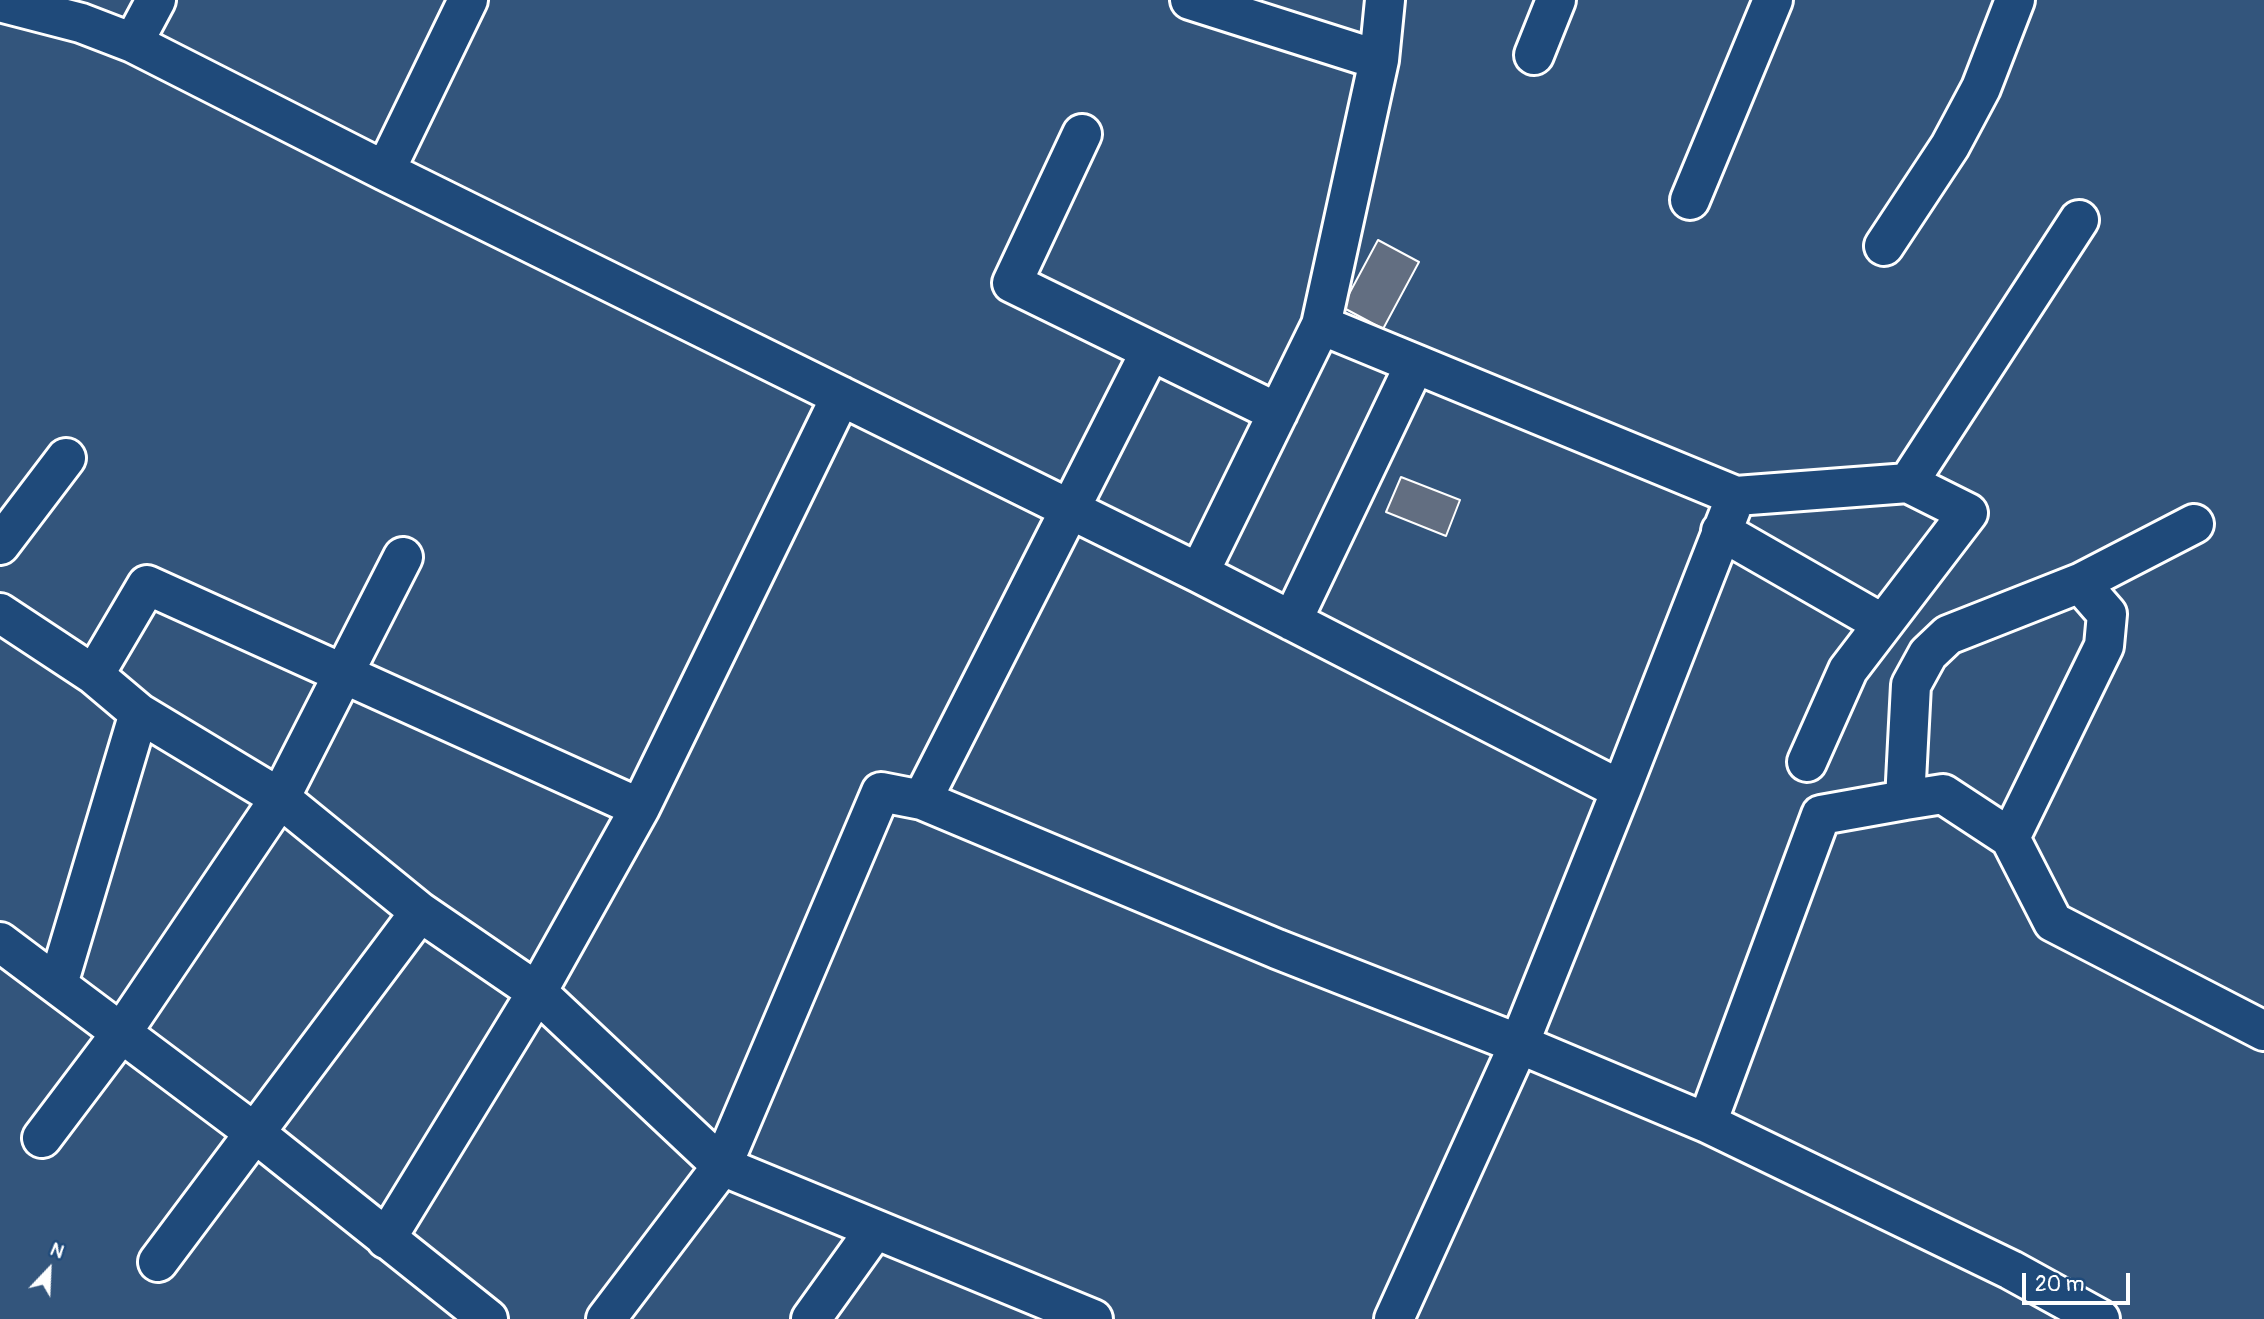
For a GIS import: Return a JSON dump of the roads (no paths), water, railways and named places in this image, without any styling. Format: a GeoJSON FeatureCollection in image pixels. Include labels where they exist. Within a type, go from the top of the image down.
{"type":"FeatureCollection","features":[{"type":"Feature","properties":{"kind":"street"},"geometry":{"type":"LineString","coordinates":[[133,43],[156,0]]}},
{"type":"Feature","properties":{"kind":"street"},"geometry":{"type":"LineString","coordinates":[[385,172],[468,0]]}},
{"type":"Feature","properties":{"kind":"street"},"geometry":{"type":"LineString","coordinates":[[1190,0],[1259,10],[1379,60]]}},
{"type":"Feature","properties":{"kind":"street"},"geometry":{"type":"LineString","coordinates":[[1199,573],[1321,325],[1379,60],[1385,0]]}},
{"type":"Feature","properties":{"kind":"street"},"geometry":{"type":"LineString","coordinates":[[1534,55],[1556,0]]}},
{"type":"Feature","properties":{"kind":"street"},"geometry":{"type":"LineString","coordinates":[[1690,200],[1773,0]]}},
{"type":"Feature","properties":{"kind":"street"},"geometry":{"type":"LineString","coordinates":[[1884,246],[1951,146],[1981,88],[2015,0]]}},
{"type":"Feature","properties":{"kind":"street"},"geometry":{"type":"LineString","coordinates":[[0,2],[81,23],[133,43],[385,172],[1199,573],[1621,790]]}},
{"type":"Feature","properties":{"kind":"street"},"geometry":{"type":"LineString","coordinates":[[1082,134],[1012,284],[1278,413]]}},
{"type":"Feature","properties":{"kind":"street"},"geometry":{"type":"LineString","coordinates":[[1908,483],[2079,220]]}},
{"type":"Feature","properties":{"kind":"street"},"geometry":{"type":"LineString","coordinates":[[1321,325],[1736,496],[1908,483],[1968,513],[1848,670],[1807,762]]}},
{"type":"Feature","properties":{"kind":"street"},"geometry":{"type":"LineString","coordinates":[[922,800],[1150,352]]}},
{"type":"Feature","properties":{"kind":"street"},"geometry":{"type":"LineString","coordinates":[[1292,621],[1415,364]]}},
{"type":"Feature","properties":{"kind":"street"},"geometry":{"type":"LineString","coordinates":[[386,1239],[537,992],[640,808],[841,396]]}},
{"type":"Feature","properties":{"kind":"street"},"geometry":{"type":"LineString","coordinates":[[0,545],[66,458]]}},
{"type":"Feature","properties":{"kind":"street"},"geometry":{"type":"LineString","coordinates":[[1394,1319],[1519,1044],[1736,496]]}},
{"type":"Feature","properties":{"kind":"street"},"geometry":{"type":"LineString","coordinates":[[1905,800],[1911,685],[1928,654],[1948,635],[2080,583],[2194,524]]}},
{"type":"Feature","properties":{"kind":"street"},"geometry":{"type":"LineString","coordinates":[[1721,531],[1883,625]]}},
{"type":"Feature","properties":{"kind":"street"},"geometry":{"type":"LineString","coordinates":[[42,1138],[122,1032],[280,798],[403,557]]}},
{"type":"Feature","properties":{"kind":"street"},"geometry":{"type":"LineString","coordinates":[[2010,838],[2104,646],[2108,614],[2080,583]]}},
{"type":"Feature","properties":{"kind":"street"},"geometry":{"type":"LineString","coordinates":[[94,675],[147,585],[343,676],[640,808]]}},
{"type":"Feature","properties":{"kind":"street"},"geometry":{"type":"LineString","coordinates":[[0,613],[94,675],[139,713],[280,798],[419,912],[537,992],[722,1166],[874,1231],[1093,1319]]}},
{"type":"Feature","properties":{"kind":"street"},"geometry":{"type":"LineString","coordinates":[[58,984],[139,713]]}},
{"type":"Feature","properties":{"kind":"street"},"geometry":{"type":"LineString","coordinates":[[606,1319],[722,1166],[881,792],[922,800],[1278,950],[1519,1044],[1707,1123],[2011,1270],[2100,1319]]}},
{"type":"Feature","properties":{"kind":"street"},"geometry":{"type":"LineString","coordinates":[[1707,1123],[1821,815],[1905,800],[1943,794],[2010,838],[2053,922],[2264,1031]]}},
{"type":"Feature","properties":{"kind":"street"},"geometry":{"type":"LineString","coordinates":[[158,1262],[419,912]]}},
{"type":"Feature","properties":{"kind":"street"},"geometry":{"type":"LineString","coordinates":[[0,942],[255,1133],[488,1319]]}},
{"type":"Feature","properties":{"kind":"street"},"geometry":{"type":"LineString","coordinates":[[811,1319],[874,1231]]}}]}
